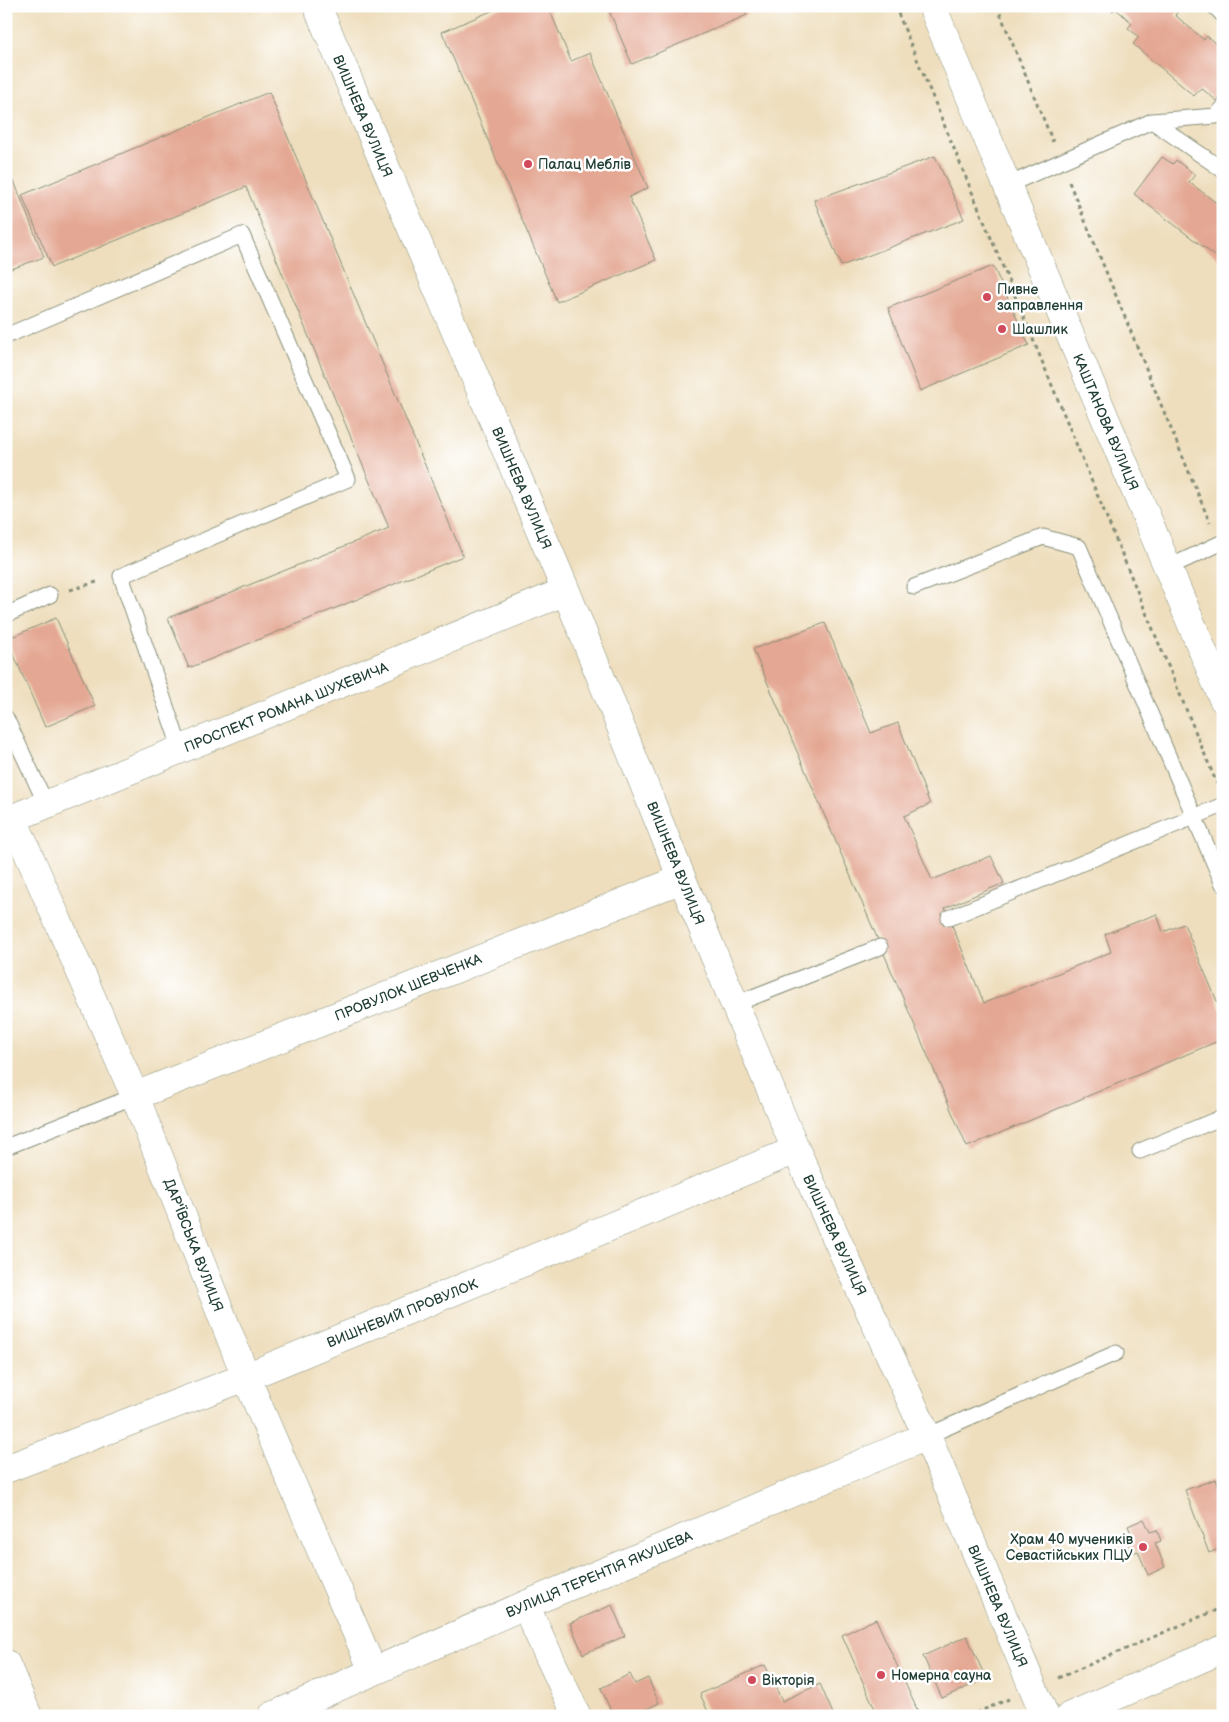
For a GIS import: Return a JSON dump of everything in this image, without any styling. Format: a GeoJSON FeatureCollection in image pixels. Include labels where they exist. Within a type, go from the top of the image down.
{"type":"FeatureCollection","features":[{"type":"Feature","properties":{"kind":"street","name":"ВИШНЕВА ВУЛИЦЯ"},"geometry":{"type":"LineString","coordinates":[[316,6],[566,591],[682,879],[796,1150],[927,1436],[1045,1716]]}},
{"type":"Feature","properties":{"kind":"street","name":"КАШТАНОВА ВУЛИЦЯ"},"geometry":{"type":"LineString","coordinates":[[932,6],[1223,699]]}},
{"type":"Feature","properties":{"kind":"street","name":"ПРОСПЕКТ РОМАНА ШУХЕВИЧА"},"geometry":{"type":"LineString","coordinates":[[10,820],[566,591]]}},
{"type":"Feature","properties":{"kind":"street","name":"ДАР'ЇВСЬКА ВУЛИЦЯ"},"geometry":{"type":"LineString","coordinates":[[10,820],[135,1096],[246,1377],[373,1671]]}},
{"type":"Feature","properties":{"kind":"street","name":"ПРОВУЛОК ШЕВЧЕНКА"},"geometry":{"type":"LineString","coordinates":[[135,1096],[682,879]]}},
{"type":"Feature","properties":{"kind":"street","name":"ВИШНЕВИЙ ПРОВУЛОК"},"geometry":{"type":"LineString","coordinates":[[6,1469],[246,1377],[796,1150]]}},
{"type":"Feature","properties":{"kind":"street","name":"ВУЛИЦЯ ТЕРЕНТІЯ ЯКУШЕВА"},"geometry":{"type":"LineString","coordinates":[[272,1716],[525,1605],[927,1436]]}},
{"type":"Feature","properties":{"kind":"street"},"geometry":{"type":"LineString","coordinates":[[525,1605],[577,1716]]}},
{"type":"Feature","properties":{"kind":"street"},"geometry":{"type":"LineString","coordinates":[[1070,1716],[1223,1649]]}},
{"type":"Feature","properties":{"kind":"street"},"geometry":{"type":"LineString","coordinates":[[6,1664],[28,1716]]}},
{"type":"Feature","properties":{"kind":"lane"},"geometry":{"type":"LineString","coordinates":[[1214,6],[1223,15]]}},
{"type":"Feature","properties":{"kind":"lane"},"geometry":{"type":"LineString","coordinates":[[1008,185],[1152,121],[1216,116],[1223,108]]}},
{"type":"Feature","properties":{"kind":"lane"},"geometry":{"type":"LineString","coordinates":[[1152,121],[1223,170]]}},
{"type":"Feature","properties":{"kind":"lane"},"geometry":{"type":"LineString","coordinates":[[6,336],[242,235],[348,479],[121,576],[181,750]]}},
{"type":"Feature","properties":{"kind":"lane"},"geometry":{"type":"LineString","coordinates":[[914,587],[1043,537],[1079,546],[1223,884]]}},
{"type":"Feature","properties":{"kind":"lane"},"geometry":{"type":"LineString","coordinates":[[1167,568],[1221,543]]}},
{"type":"Feature","properties":{"kind":"lane"},"geometry":{"type":"LineString","coordinates":[[6,615],[50,595]]}},
{"type":"Feature","properties":{"kind":"lane"},"geometry":{"type":"LineString","coordinates":[[6,718],[46,804]]}},
{"type":"Feature","properties":{"kind":"lane"},"geometry":{"type":"LineString","coordinates":[[949,918],[1223,805]]}},
{"type":"Feature","properties":{"kind":"lane"},"geometry":{"type":"LineString","coordinates":[[735,1004],[880,947]]}},
{"type":"Feature","properties":{"kind":"lane"},"geometry":{"type":"LineString","coordinates":[[6,1147],[135,1096]]}},
{"type":"Feature","properties":{"kind":"lane"},"geometry":{"type":"LineString","coordinates":[[1140,1151],[1223,1117]]}},
{"type":"Feature","properties":{"kind":"lane"},"geometry":{"type":"LineString","coordinates":[[927,1436],[1116,1353]]}},
{"type":"Feature","properties":{"kind":"path"},"geometry":{"type":"LineString","coordinates":[[895,6],[1219,789]]}},
{"type":"Feature","properties":{"kind":"path"},"geometry":{"type":"LineString","coordinates":[[997,6],[1221,543]]}},
{"type":"Feature","properties":{"kind":"path"},"geometry":{"type":"LineString","coordinates":[[50,595],[121,576]]}},
{"type":"Feature","properties":{"kind":"path"},"geometry":{"type":"LineString","coordinates":[[969,1716],[1223,1607]]}},
{"type":"Feature","properties":{"kind":"building"},"geometry":{"type":"Polygon","coordinates":[[[503,6],[548,6],[571,61],[590,53],[648,188],[629,197],[656,260],[557,302],[442,32],[503,6]]]}},
{"type":"Feature","properties":{"kind":"building"},"geometry":{"type":"Polygon","coordinates":[[[607,6],[743,6],[747,15],[632,64],[607,6]]]}},
{"type":"Feature","properties":{"kind":"building"},"geometry":{"type":"Polygon","coordinates":[[[1110,6],[1178,6],[1181,8],[1175,15],[1204,40],[1207,36],[1218,46],[1223,44],[1223,94],[1217,101],[1201,88],[1194,96],[1133,44],[1139,37],[1128,28],[1132,23],[1116,9],[1112,11],[1110,6]]]}},
{"type":"Feature","properties":{"kind":"building"},"geometry":{"type":"Polygon","coordinates":[[[269,92],[463,556],[189,668],[168,618],[389,528],[246,187],[52,267],[22,195],[269,92]]]}},
{"type":"Feature","properties":{"kind":"building"},"geometry":{"type":"Polygon","coordinates":[[[935,156],[964,219],[841,266],[814,200],[935,156]]]}},
{"type":"Feature","properties":{"kind":"building"},"geometry":{"type":"Polygon","coordinates":[[[1162,157],[1173,164],[1176,160],[1195,175],[1189,182],[1223,208],[1223,262],[1134,194],[1162,157]]]}},
{"type":"Feature","properties":{"kind":"building"},"geometry":{"type":"Polygon","coordinates":[[[14,181],[44,257],[6,271],[6,184],[14,181]]]}},
{"type":"Feature","properties":{"kind":"building"},"geometry":{"type":"Polygon","coordinates":[[[993,266],[1029,345],[920,391],[888,308],[993,266]]]}},
{"type":"Feature","properties":{"kind":"building"},"geometry":{"type":"Polygon","coordinates":[[[56,618],[95,706],[45,727],[7,639],[56,618]]]}},
{"type":"Feature","properties":{"kind":"building"},"geometry":{"type":"Polygon","coordinates":[[[825,623],[871,733],[898,723],[930,804],[904,816],[932,880],[991,856],[1004,883],[945,908],[984,1003],[1111,952],[1105,934],[1157,914],[1163,932],[1184,924],[1223,1015],[1223,1039],[967,1147],[753,649],[825,623]]]}},
{"type":"Feature","properties":{"kind":"building"},"geometry":{"type":"Polygon","coordinates":[[[1216,1479],[1223,1497],[1223,1547],[1209,1553],[1185,1490],[1216,1479]]]}},
{"type":"Feature","properties":{"kind":"building","name":"Храм 40 мучеників Севастійських ПЦУ"},"geometry":{"type":"Polygon","coordinates":[[[1144,1519],[1150,1532],[1157,1530],[1161,1541],[1155,1543],[1165,1567],[1148,1575],[1138,1551],[1132,1553],[1128,1543],[1134,1540],[1128,1526],[1144,1519]]]}},
{"type":"Feature","properties":{"kind":"building"},"geometry":{"type":"Polygon","coordinates":[[[612,1605],[625,1636],[583,1654],[570,1623],[612,1605]]]}},
{"type":"Feature","properties":{"kind":"building","name":"Номерна сауна"},"geometry":{"type":"Polygon","coordinates":[[[876,1619],[920,1716],[878,1716],[842,1635],[876,1619]]]}},
{"type":"Feature","properties":{"kind":"building"},"geometry":{"type":"Polygon","coordinates":[[[967,1636],[986,1679],[942,1698],[923,1656],[967,1636]]]}},
{"type":"Feature","properties":{"kind":"building","name":"Вікторія"},"geometry":{"type":"Polygon","coordinates":[[[765,1665],[782,1701],[820,1684],[834,1716],[710,1716],[700,1694],[765,1665]]]}},
{"type":"Feature","properties":{"kind":"building"},"geometry":{"type":"Polygon","coordinates":[[[630,1674],[635,1684],[648,1678],[659,1703],[633,1716],[613,1716],[601,1688],[630,1674]]]}},
{"type":"Feature","properties":{"kind":"place","name":"Палац Меблів"},"geometry":{"type":"Point","coordinates":[528,164]}},
{"type":"Feature","properties":{"kind":"place","name":"Пивне заправлення"},"geometry":{"type":"Point","coordinates":[987,297]}},
{"type":"Feature","properties":{"kind":"place","name":"Шашлик"},"geometry":{"type":"Point","coordinates":[1002,329]}},
{"type":"Feature","properties":{"kind":"place","name":"Храм 40 мучеників Севастійських ПЦУ"},"geometry":{"type":"Point","coordinates":[1143,1547]}},
{"type":"Feature","properties":{"kind":"place","name":"Номерна сауна"},"geometry":{"type":"Point","coordinates":[881,1675]}},
{"type":"Feature","properties":{"kind":"place","name":"Вікторія"},"geometry":{"type":"Point","coordinates":[752,1680]}}]}
